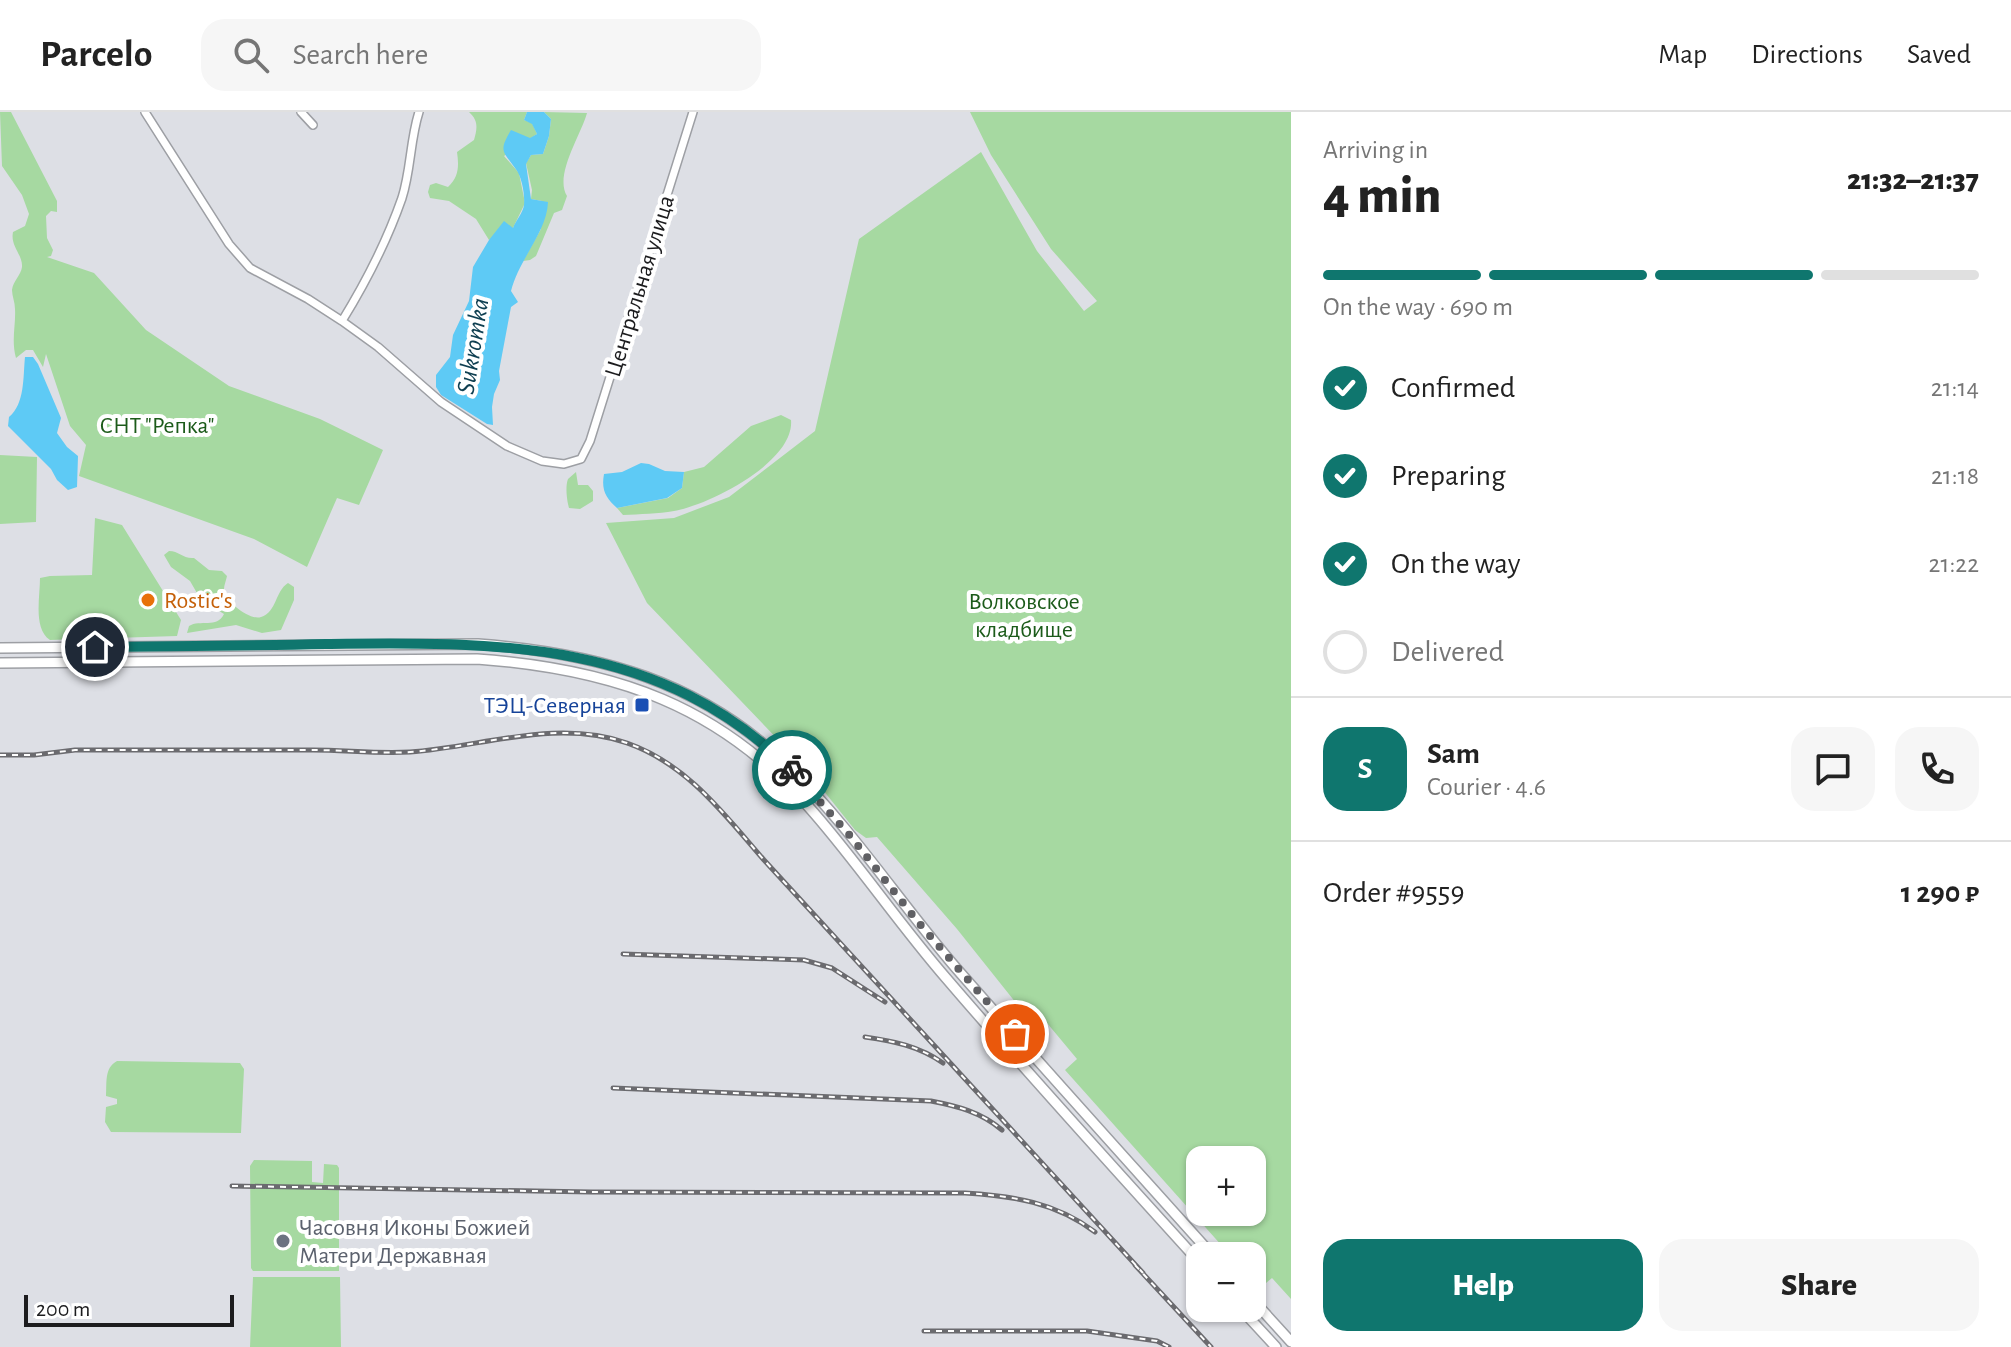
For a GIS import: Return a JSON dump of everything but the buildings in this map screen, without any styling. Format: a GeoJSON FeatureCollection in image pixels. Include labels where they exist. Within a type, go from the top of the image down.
{"type":"FeatureCollection","features":[{"type":"Feature","properties":{"kind":"main road"},"geometry":{"type":"LineString","coordinates":[[0,648],[478,644],[529,648],[578,657],[629,669],[682,691],[752,736],[789,767],[852,838],[988,1004],[1200,1242]]}},
{"type":"Feature","properties":{"kind":"main road"},"geometry":{"type":"LineString","coordinates":[[0,663],[421,658],[490,660],[601,676],[687,709],[744,746],[813,811],[943,975],[1186,1247]]}},
{"type":"Feature","properties":{"kind":"main road"},"geometry":{"type":"LineString","coordinates":[[1266,1314],[1291,1342]]}},
{"type":"Feature","properties":{"kind":"main road"},"geometry":{"type":"LineString","coordinates":[[1253,1322],[1276,1347]]}},
{"type":"Feature","properties":{"kind":"street"},"geometry":{"type":"LineString","coordinates":[[145,112],[238,257],[250,268],[342,321],[369,276],[403,196],[419,112]]}},
{"type":"Feature","properties":{"kind":"street"},"geometry":{"type":"LineString","coordinates":[[301,112],[313,125]]}},
{"type":"Feature","properties":{"kind":"street","name":"Центральная улица"},"geometry":{"type":"LineString","coordinates":[[342,321],[406,370],[441,402],[507,446],[542,461],[564,464],[581,459],[590,441],[693,112]]}},
{"type":"Feature","properties":{"kind":"green space","name":"СНТ \"Репка\""},"geometry":{"type":"Polygon","coordinates":[[[0,112],[11,112],[57,201],[57,212],[51,211],[46,216],[47,238],[53,250],[47,257],[94,273],[146,330],[229,386],[320,419],[383,450],[359,505],[337,498],[307,567],[254,539],[79,476],[86,445],[70,426],[46,354],[43,367],[33,350],[26,350],[16,358],[12,290],[22,267],[13,242],[13,232],[25,226],[29,214],[22,195],[2,166],[0,112]]]}},
{"type":"Feature","properties":{"kind":"green space"},"geometry":{"type":"Polygon","coordinates":[[[469,112],[527,112],[524,120],[532,123],[537,134],[504,156],[519,173],[525,203],[513,228],[489,240],[476,219],[449,201],[430,198],[428,192],[430,185],[436,183],[448,187],[456,175],[457,152],[474,140],[476,122],[469,112]]]}},
{"type":"Feature","properties":{"kind":"green space"},"geometry":{"type":"Polygon","coordinates":[[[544,112],[587,113],[566,166],[564,187],[567,196],[562,210],[554,213],[536,256],[523,261],[541,229],[542,201],[531,199],[526,163],[531,155],[543,154],[551,119],[544,112]]]}},
{"type":"Feature","properties":{"kind":"green space","name":"Волковское кладбище"},"geometry":{"type":"Polygon","coordinates":[[[970,112],[1291,112],[1291,1299],[1272,1278],[1266,1283],[1266,1242],[1219,1242],[1204,1226],[1266,1226],[1266,1146],[1186,1146],[1186,1206],[1065,1070],[1077,1059],[1037,1011],[1028,1018],[957,929],[877,837],[866,838],[855,830],[807,770],[647,603],[606,523],[674,518],[729,497],[815,431],[859,239],[981,152],[1037,251],[1084,311],[1097,301],[1051,249],[991,155],[970,112]]]}},
{"type":"Feature","properties":{"kind":"green space"},"geometry":{"type":"Polygon","coordinates":[[[781,415],[791,420],[789,436],[779,451],[765,466],[727,491],[668,512],[623,515],[617,508],[668,498],[682,488],[684,472],[704,467],[751,426],[781,415]]]}},
{"type":"Feature","properties":{"kind":"green space","name":"СНТ \"Репка\""},"geometry":{"type":"Polygon","coordinates":[[[0,455],[37,457],[36,522],[0,524],[0,455]]]}},
{"type":"Feature","properties":{"kind":"green space"},"geometry":{"type":"Polygon","coordinates":[[[576,472],[578,485],[588,485],[593,491],[593,501],[580,509],[569,508],[567,498],[568,479],[576,472]]]}},
{"type":"Feature","properties":{"kind":"green space"},"geometry":{"type":"Polygon","coordinates":[[[95,518],[122,525],[181,620],[177,636],[50,640],[45,635],[39,620],[40,578],[92,575],[95,518]]]}},
{"type":"Feature","properties":{"kind":"green space"},"geometry":{"type":"Polygon","coordinates":[[[169,551],[194,558],[209,570],[222,571],[227,576],[224,589],[228,599],[251,616],[266,614],[288,583],[294,587],[294,600],[281,630],[262,633],[236,625],[187,633],[189,626],[213,623],[224,614],[201,600],[190,581],[171,567],[164,555],[169,551]]]}},
{"type":"Feature","properties":{"kind":"green space"},"geometry":{"type":"Polygon","coordinates":[[[117,1061],[240,1063],[244,1069],[241,1133],[111,1132],[105,1122],[106,1107],[117,1104],[117,1099],[106,1096],[106,1081],[110,1068],[117,1061]]]}},
{"type":"Feature","properties":{"kind":"green space"},"geometry":{"type":"Polygon","coordinates":[[[254,1160],[312,1161],[312,1182],[323,1183],[324,1164],[337,1165],[339,1271],[253,1271],[250,1166],[254,1160]]]}},
{"type":"Feature","properties":{"kind":"green space"},"geometry":{"type":"Polygon","coordinates":[[[253,1277],[340,1277],[341,1347],[250,1347],[253,1277]]]}},
{"type":"Feature","properties":{"kind":"water","name":"Sukromka"},"geometry":{"type":"Polygon","coordinates":[[[527,112],[544,112],[551,119],[543,154],[531,155],[526,164],[531,199],[548,202],[543,224],[511,291],[518,302],[511,307],[500,380],[492,407],[493,425],[441,395],[436,387],[436,375],[450,357],[453,335],[469,301],[473,267],[504,221],[513,228],[523,208],[521,181],[504,147],[511,130],[530,138],[537,134],[532,124],[524,120],[527,112]]]}},
{"type":"Feature","properties":{"kind":"water"},"geometry":{"type":"Polygon","coordinates":[[[25,357],[33,357],[38,364],[61,418],[57,433],[78,456],[77,487],[68,490],[8,426],[9,417],[21,398],[25,357]]]}},
{"type":"Feature","properties":{"kind":"water"},"geometry":{"type":"Polygon","coordinates":[[[641,463],[665,471],[684,472],[682,488],[667,498],[617,508],[605,493],[604,474],[622,472],[641,463]]]}},
{"type":"Feature","properties":{"kind":"railway"},"geometry":{"type":"LineString","coordinates":[[0,755],[75,750],[398,752],[519,736],[573,733],[600,736],[648,752],[686,777],[719,808],[1143,1273]]}},
{"type":"Feature","properties":{"kind":"railway"},"geometry":{"type":"LineString","coordinates":[[623,954],[804,960],[832,968],[885,1002]]}},
{"type":"Feature","properties":{"kind":"railway"},"geometry":{"type":"LineString","coordinates":[[865,1037],[906,1045],[943,1063]]}},
{"type":"Feature","properties":{"kind":"railway"},"geometry":{"type":"LineString","coordinates":[[613,1088],[931,1101],[968,1111],[1002,1130]]}},
{"type":"Feature","properties":{"kind":"railway"},"geometry":{"type":"LineString","coordinates":[[232,1186],[591,1192],[965,1193],[1033,1202],[1065,1214],[1095,1232]]}},
{"type":"Feature","properties":{"kind":"railway"},"geometry":{"type":"LineString","coordinates":[[1135,1265],[1211,1347]]}},
{"type":"Feature","properties":{"kind":"railway"},"geometry":{"type":"LineString","coordinates":[[924,1331],[1087,1331],[1157,1341],[1169,1347]]}},
{"type":"Feature","properties":{"kind":"way so far"},"geometry":{"type":"LineString","coordinates":[[792,770],[1015,1034]]}},
{"type":"Feature","properties":{"kind":"place","name":"Rostic's"},"geometry":{"type":"Point","coordinates":[148,600]}},
{"type":"Feature","properties":{"kind":"place","name":"ТЭЦ-Северная"},"geometry":{"type":"Point","coordinates":[642,705]}},
{"type":"Feature","properties":{"kind":"place","name":"Часовня Иконы Божией Матери Державная"},"geometry":{"type":"Point","coordinates":[283,1241]}},
{"type":"Feature","properties":{"kind":"route"},"geometry":{"type":"LineString","coordinates":[[95,647],[421,643],[529,648],[629,669],[682,691],[752,736],[792,770]]}}]}
